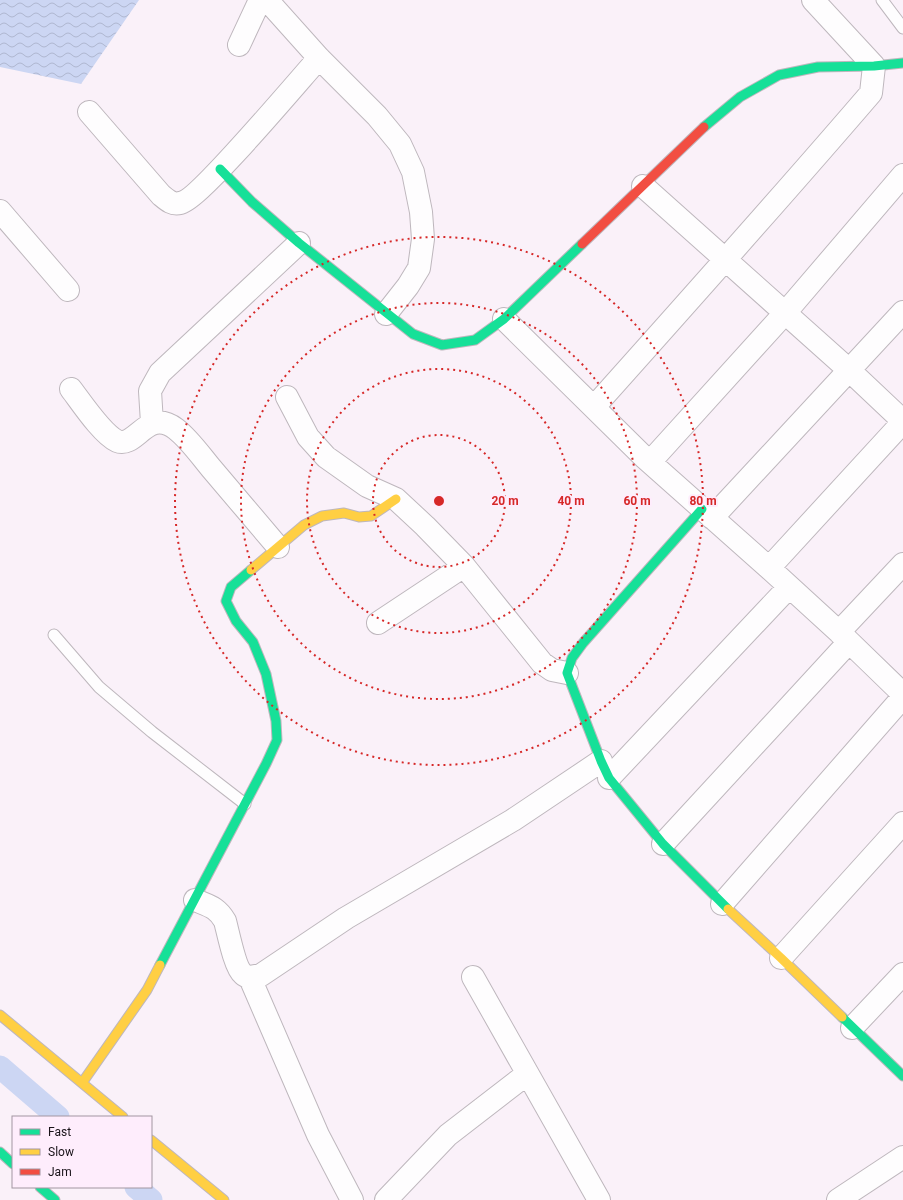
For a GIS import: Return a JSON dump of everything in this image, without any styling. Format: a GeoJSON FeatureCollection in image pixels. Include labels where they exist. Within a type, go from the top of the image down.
{"type":"FeatureCollection","features":[{"type":"Feature","properties":{"kind":"street"},"geometry":{"type":"LineString","coordinates":[[239,45],[260,0]]}},
{"type":"Feature","properties":{"kind":"street"},"geometry":{"type":"LineString","coordinates":[[267,0],[319,58],[382,121],[400,144],[413,172],[421,212],[423,240],[418,268],[408,286],[386,314]]}},
{"type":"Feature","properties":{"kind":"street"},"geometry":{"type":"LineString","coordinates":[[594,407],[757,225],[871,93],[874,66],[813,0]]}},
{"type":"Feature","properties":{"kind":"street"},"geometry":{"type":"LineString","coordinates":[[88,112],[161,195],[171,203],[181,203],[189,199],[220,169],[319,58]]}},
{"type":"Feature","properties":{"kind":"street"},"geometry":{"type":"LineString","coordinates":[[220,169],[252,202],[299,243],[386,314],[414,334],[442,344],[474,340],[504,319],[705,126],[740,96],[779,75],[818,67],[874,66],[903,63]]}},
{"type":"Feature","properties":{"kind":"street"},"geometry":{"type":"LineString","coordinates":[[650,462],[785,313],[903,175]]}},
{"type":"Feature","properties":{"kind":"street"},"geometry":{"type":"LineString","coordinates":[[643,186],[849,370],[903,422],[769,568]]}},
{"type":"Feature","properties":{"kind":"street"},"geometry":{"type":"LineString","coordinates":[[0,211],[68,290]]}},
{"type":"Feature","properties":{"kind":"street"},"geometry":{"type":"LineString","coordinates":[[152,423],[150,391],[160,373],[299,243]]}},
{"type":"Feature","properties":{"kind":"street"},"geometry":{"type":"LineString","coordinates":[[903,312],[849,370],[707,514],[583,643],[572,658],[567,673],[605,770],[664,844],[722,904],[903,1076]]}},
{"type":"Feature","properties":{"kind":"street"},"geometry":{"type":"LineString","coordinates":[[504,319],[650,462],[769,568],[903,694]]}},
{"type":"Feature","properties":{"kind":"street"},"geometry":{"type":"LineString","coordinates":[[71,389],[108,436],[118,442],[131,440],[152,423],[164,423],[176,429],[192,445],[278,547]]}},
{"type":"Feature","properties":{"kind":"street"},"geometry":{"type":"LineString","coordinates":[[287,397],[308,437],[326,457],[367,486],[396,499],[464,566],[542,663],[552,670],[567,673]]}},
{"type":"Feature","properties":{"kind":"street"},"geometry":{"type":"LineString","coordinates":[[82,1083],[147,990],[277,740],[276,721],[266,674],[253,642],[236,620],[226,601],[231,587],[304,525],[322,516],[344,513],[359,517],[371,516],[396,499]]}},
{"type":"Feature","properties":{"kind":"street"},"geometry":{"type":"LineString","coordinates":[[664,844],[844,637],[903,564]]}},
{"type":"Feature","properties":{"kind":"street"},"geometry":{"type":"LineString","coordinates":[[378,623],[464,566]]}},
{"type":"Feature","properties":{"kind":"street"},"geometry":{"type":"LineString","coordinates":[[250,978],[260,975],[346,918],[514,820],[605,770],[789,587]]}},
{"type":"Feature","properties":{"kind":"street"},"geometry":{"type":"LineString","coordinates":[[722,904],[903,697]]}},
{"type":"Feature","properties":{"kind":"street"},"geometry":{"type":"LineString","coordinates":[[780,958],[903,823]]}},
{"type":"Feature","properties":{"kind":"street"},"geometry":{"type":"LineString","coordinates":[[195,900],[216,908],[225,921],[237,965],[242,974],[250,978],[318,1135],[352,1200]]}},
{"type":"Feature","properties":{"kind":"street"},"geometry":{"type":"LineString","coordinates":[[852,1028],[903,974]]}},
{"type":"Feature","properties":{"kind":"street"},"geometry":{"type":"LineString","coordinates":[[473,977],[600,1200]]}},
{"type":"Feature","properties":{"kind":"street"},"geometry":{"type":"LineString","coordinates":[[0,1015],[122,1116]]}},
{"type":"Feature","properties":{"kind":"street"},"geometry":{"type":"LineString","coordinates":[[386,1200],[448,1135],[527,1074]]}},
{"type":"Feature","properties":{"kind":"street"},"geometry":{"type":"LineString","coordinates":[[152,1141],[224,1200]]}},
{"type":"Feature","properties":{"kind":"street"},"geometry":{"type":"LineString","coordinates":[[0,1152],[12,1163]]}},
{"type":"Feature","properties":{"kind":"street"},"geometry":{"type":"LineString","coordinates":[[838,1200],[903,1157]]}},
{"type":"Feature","properties":{"kind":"street"},"geometry":{"type":"LineString","coordinates":[[41,1188],[55,1200]]}},
{"type":"Feature","properties":{"kind":"lane"},"geometry":{"type":"LineString","coordinates":[[882,0],[903,28]]}},
{"type":"Feature","properties":{"kind":"lane"},"geometry":{"type":"LineString","coordinates":[[54,635],[99,687],[152,732],[245,804]]}},
{"type":"Feature","properties":{"kind":"water"},"geometry":{"type":"Polygon","coordinates":[[[0,0],[139,0],[81,84],[0,67],[0,0]]]}},
{"type":"Feature","properties":{"kind":"waterway"},"geometry":{"type":"LineString","coordinates":[[0,1067],[57,1116]]}},
{"type":"Feature","properties":{"kind":"waterway"},"geometry":{"type":"LineString","coordinates":[[137,1188],[151,1200]]}},
{"type":"Feature","properties":{"kind":"traffic: fast"},"geometry":{"type":"LineString","coordinates":[[704,127],[740,97],[779,75],[818,67],[874,66],[903,63]]}},
{"type":"Feature","properties":{"kind":"traffic: fast"},"geometry":{"type":"LineString","coordinates":[[220,169],[252,202],[299,243],[413,334],[442,345],[475,340],[504,319],[582,244]]}},
{"type":"Feature","properties":{"kind":"traffic: fast"},"geometry":{"type":"LineString","coordinates":[[702,509],[583,643],[572,658],[567,673],[609,778],[663,844],[728,909]]}},
{"type":"Feature","properties":{"kind":"traffic: fast"},"geometry":{"type":"LineString","coordinates":[[160,965],[266,764],[277,740],[276,721],[266,674],[253,642],[236,621],[226,601],[231,587],[251,570]]}},
{"type":"Feature","properties":{"kind":"traffic: fast"},"geometry":{"type":"LineString","coordinates":[[842,1017],[903,1076]]}},
{"type":"Feature","properties":{"kind":"traffic: fast"},"geometry":{"type":"LineString","coordinates":[[0,1152],[12,1163]]}},
{"type":"Feature","properties":{"kind":"traffic: fast"},"geometry":{"type":"LineString","coordinates":[[41,1188],[55,1200]]}},
{"type":"Feature","properties":{"kind":"traffic: slow"},"geometry":{"type":"LineString","coordinates":[[251,570],[304,525],[322,516],[344,513],[359,517],[371,516],[396,499]]}},
{"type":"Feature","properties":{"kind":"traffic: slow"},"geometry":{"type":"LineString","coordinates":[[728,909],[842,1017]]}},
{"type":"Feature","properties":{"kind":"traffic: slow"},"geometry":{"type":"LineString","coordinates":[[82,1083],[147,990],[160,965]]}},
{"type":"Feature","properties":{"kind":"traffic: slow"},"geometry":{"type":"LineString","coordinates":[[0,1015],[122,1116]]}},
{"type":"Feature","properties":{"kind":"traffic: slow"},"geometry":{"type":"LineString","coordinates":[[152,1141],[224,1200]]}},
{"type":"Feature","properties":{"kind":"traffic: jam"},"geometry":{"type":"LineString","coordinates":[[582,244],[704,127]]}}]}
